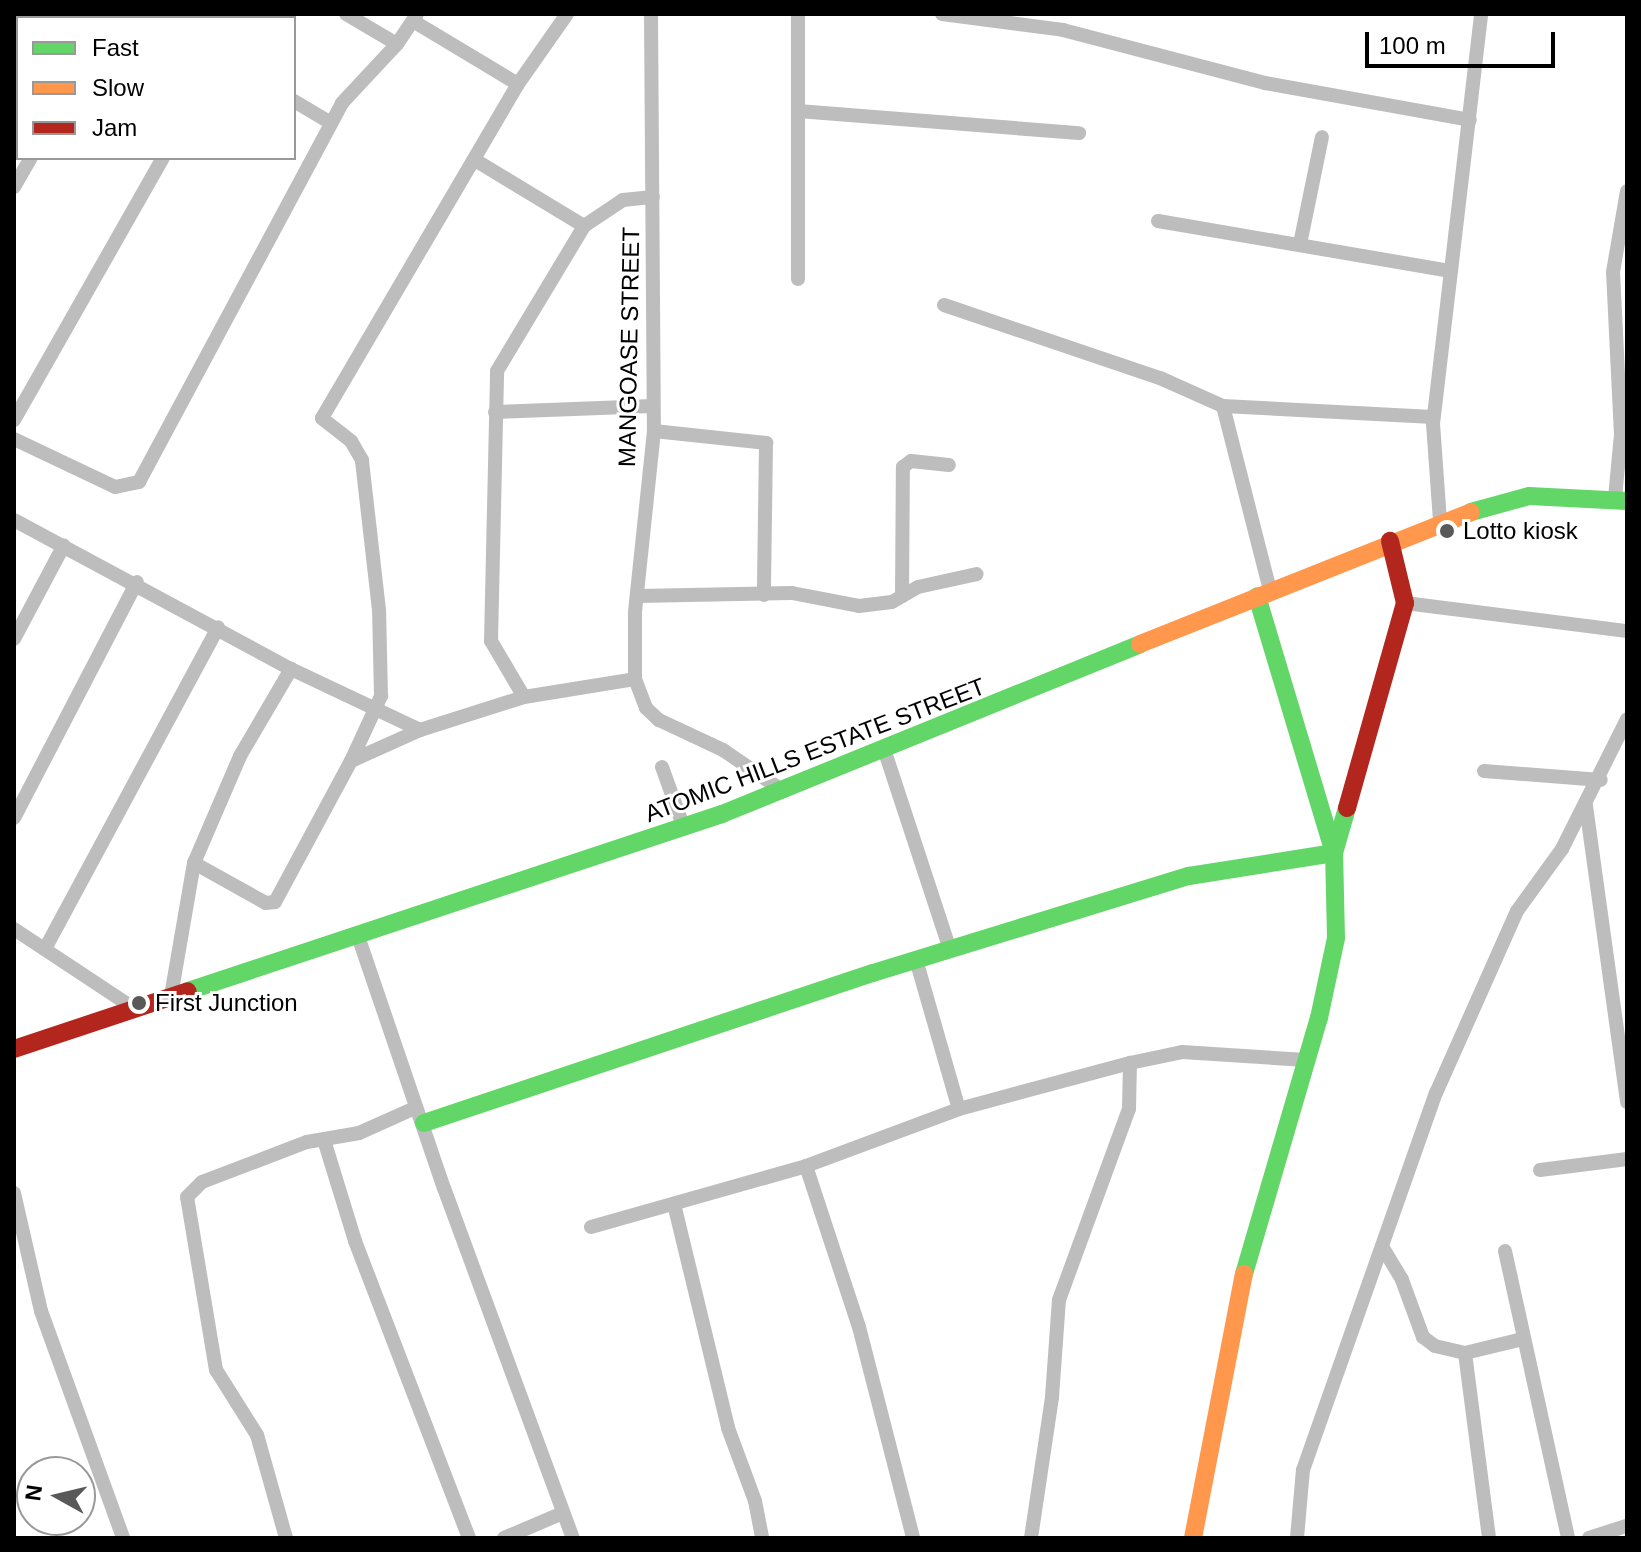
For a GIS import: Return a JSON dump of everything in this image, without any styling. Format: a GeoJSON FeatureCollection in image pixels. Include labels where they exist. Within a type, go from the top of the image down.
{"type":"FeatureCollection","features":[{"type":"Feature","properties":{"kind":"street"},"geometry":{"type":"LineString","coordinates":[[346,14],[397,44]]}},
{"type":"Feature","properties":{"kind":"street"},"geometry":{"type":"LineString","coordinates":[[194,863],[266,903],[275,902],[376,709],[382,682],[379,610],[362,460],[351,441],[322,418],[518,84],[567,14]]}},
{"type":"Feature","properties":{"kind":"street","name":"MANGOASE STREET"},"geometry":{"type":"LineString","coordinates":[[651,14],[654,431],[638,596],[635,679],[646,708],[659,720],[723,750],[783,791]]}},
{"type":"Feature","properties":{"kind":"street"},"geometry":{"type":"LineString","coordinates":[[798,14],[798,279]]}},
{"type":"Feature","properties":{"kind":"street"},"geometry":{"type":"LineString","coordinates":[[942,14],[1063,30],[1292,89],[1470,120]]}},
{"type":"Feature","properties":{"kind":"street"},"geometry":{"type":"LineString","coordinates":[[1440,521],[1431,450],[1433,417],[1481,14]]}},
{"type":"Feature","properties":{"kind":"street"},"geometry":{"type":"LineString","coordinates":[[16,445],[115,487],[139,482],[331,123],[365,74],[397,44],[415,18],[518,84]]}},
{"type":"Feature","properties":{"kind":"street"},"geometry":{"type":"LineString","coordinates":[[296,102],[331,123]]}},
{"type":"Feature","properties":{"kind":"street"},"geometry":{"type":"LineString","coordinates":[[798,111],[1079,133]]}},
{"type":"Feature","properties":{"kind":"street"},"geometry":{"type":"LineString","coordinates":[[1300,244],[1322,137]]}},
{"type":"Feature","properties":{"kind":"street"},"geometry":{"type":"LineString","coordinates":[[16,178],[30,160]]}},
{"type":"Feature","properties":{"kind":"street"},"geometry":{"type":"LineString","coordinates":[[14,420],[162,160]]}},
{"type":"Feature","properties":{"kind":"street"},"geometry":{"type":"LineString","coordinates":[[475,160],[584,226]]}},
{"type":"Feature","properties":{"kind":"street"},"geometry":{"type":"LineString","coordinates":[[1621,499],[1613,272],[1627,191]]}},
{"type":"Feature","properties":{"kind":"street"},"geometry":{"type":"LineString","coordinates":[[524,697],[491,641],[497,371],[584,226],[615,204],[653,197]]}},
{"type":"Feature","properties":{"kind":"street"},"geometry":{"type":"LineString","coordinates":[[1158,221],[1451,271]]}},
{"type":"Feature","properties":{"kind":"street"},"geometry":{"type":"LineString","coordinates":[[944,305],[1160,378],[1223,406],[1433,417]]}},
{"type":"Feature","properties":{"kind":"street"},"geometry":{"type":"LineString","coordinates":[[495,412],[653,406]]}},
{"type":"Feature","properties":{"kind":"street"},"geometry":{"type":"LineString","coordinates":[[1193,1538],[1232,1314],[1306,1060],[1336,938],[1334,853],[1264,593],[1223,406]]}},
{"type":"Feature","properties":{"kind":"street"},"geometry":{"type":"LineString","coordinates":[[654,431],[766,443],[764,595]]}},
{"type":"Feature","properties":{"kind":"street"},"geometry":{"type":"LineString","coordinates":[[902,596],[903,467],[911,461],[949,465]]}},
{"type":"Feature","properties":{"kind":"street","name":"ATOMIC HILLS ESTATE STREET"},"geometry":{"type":"LineString","coordinates":[[14,1049],[684,828],[885,752],[1440,521],[1529,496],[1621,499]]}},
{"type":"Feature","properties":{"kind":"street"},"geometry":{"type":"LineString","coordinates":[[14,520],[137,582],[291,669],[420,730]]}},
{"type":"Feature","properties":{"kind":"street"},"geometry":{"type":"LineString","coordinates":[[1334,853],[1405,603],[1390,541]]}},
{"type":"Feature","properties":{"kind":"street"},"geometry":{"type":"LineString","coordinates":[[14,639],[64,545]]}},
{"type":"Feature","properties":{"kind":"street"},"geometry":{"type":"LineString","coordinates":[[638,596],[792,593],[859,606],[902,596],[918,587],[977,574]]}},
{"type":"Feature","properties":{"kind":"street"},"geometry":{"type":"LineString","coordinates":[[14,818],[137,582]]}},
{"type":"Feature","properties":{"kind":"street"},"geometry":{"type":"LineString","coordinates":[[1405,603],[1627,631]]}},
{"type":"Feature","properties":{"kind":"street"},"geometry":{"type":"LineString","coordinates":[[46,947],[218,627]]}},
{"type":"Feature","properties":{"kind":"street"},"geometry":{"type":"LineString","coordinates":[[171,996],[194,863],[240,756],[291,669]]}},
{"type":"Feature","properties":{"kind":"street"},"geometry":{"type":"LineString","coordinates":[[351,761],[420,730],[524,697],[635,679]]}},
{"type":"Feature","properties":{"kind":"street"},"geometry":{"type":"LineString","coordinates":[[1297,1538],[1303,1470],[1436,1093],[1517,911],[1601,780],[1627,719]]}},
{"type":"Feature","properties":{"kind":"street"},"geometry":{"type":"LineString","coordinates":[[885,752],[950,950]]}},
{"type":"Feature","properties":{"kind":"street"},"geometry":{"type":"LineString","coordinates":[[662,767],[684,828]]}},
{"type":"Feature","properties":{"kind":"street"},"geometry":{"type":"LineString","coordinates":[[1484,771],[1601,780]]}},
{"type":"Feature","properties":{"kind":"street"},"geometry":{"type":"LineString","coordinates":[[1586,806],[1622,1023],[1627,1102]]}},
{"type":"Feature","properties":{"kind":"street"},"geometry":{"type":"LineString","coordinates":[[286,1538],[257,1435],[216,1370],[185,1208],[191,1188],[324,1140],[419,1116],[1189,876],[1334,853]]}},
{"type":"Feature","properties":{"kind":"street"},"geometry":{"type":"LineString","coordinates":[[14,929],[46,947],[135,1009]]}},
{"type":"Feature","properties":{"kind":"street"},"geometry":{"type":"LineString","coordinates":[[358,936],[419,1116],[573,1538]]}},
{"type":"Feature","properties":{"kind":"street"},"geometry":{"type":"LineString","coordinates":[[917,963],[959,1109]]}},
{"type":"Feature","properties":{"kind":"street"},"geometry":{"type":"LineString","coordinates":[[591,1227],[806,1166],[959,1109],[1130,1063],[1182,1052],[1306,1060]]}},
{"type":"Feature","properties":{"kind":"street"},"geometry":{"type":"LineString","coordinates":[[1031,1538],[1052,1397],[1059,1300],[1129,1109],[1130,1063]]}},
{"type":"Feature","properties":{"kind":"street"},"geometry":{"type":"LineString","coordinates":[[324,1140],[355,1241],[469,1538]]}},
{"type":"Feature","properties":{"kind":"street"},"geometry":{"type":"LineString","coordinates":[[1540,1170],[1627,1159]]}},
{"type":"Feature","properties":{"kind":"street"},"geometry":{"type":"LineString","coordinates":[[806,1166],[859,1327],[913,1538]]}},
{"type":"Feature","properties":{"kind":"street"},"geometry":{"type":"LineString","coordinates":[[14,1193],[41,1311],[123,1538]]}},
{"type":"Feature","properties":{"kind":"street"},"geometry":{"type":"LineString","coordinates":[[674,1204],[724,1414],[755,1501],[762,1538]]}},
{"type":"Feature","properties":{"kind":"street"},"geometry":{"type":"LineString","coordinates":[[1383,1248],[1402,1280],[1423,1337],[1445,1351],[1465,1353],[1523,1339]]}},
{"type":"Feature","properties":{"kind":"street"},"geometry":{"type":"LineString","coordinates":[[1505,1251],[1568,1538]]}},
{"type":"Feature","properties":{"kind":"street"},"geometry":{"type":"LineString","coordinates":[[1465,1353],[1489,1538]]}},
{"type":"Feature","properties":{"kind":"street"},"geometry":{"type":"LineString","coordinates":[[504,1538],[563,1513]]}},
{"type":"Feature","properties":{"kind":"street"},"geometry":{"type":"LineString","coordinates":[[1589,1538],[1627,1526]]}},
{"type":"Feature","properties":{"kind":"traffic: fast"},"geometry":{"type":"LineString","coordinates":[[1471,512],[1529,496],[1627,501]]}},
{"type":"Feature","properties":{"kind":"traffic: fast"},"geometry":{"type":"LineString","coordinates":[[1244,1274],[1319,1018],[1336,938],[1334,853],[1257,596]]}},
{"type":"Feature","properties":{"kind":"traffic: fast"},"geometry":{"type":"LineString","coordinates":[[188,991],[722,814],[1140,644]]}},
{"type":"Feature","properties":{"kind":"traffic: fast"},"geometry":{"type":"LineString","coordinates":[[424,1123],[873,973],[1189,876],[1334,853],[1347,808]]}},
{"type":"Feature","properties":{"kind":"traffic: slow"},"geometry":{"type":"LineString","coordinates":[[1140,644],[1471,512]]}},
{"type":"Feature","properties":{"kind":"traffic: slow"},"geometry":{"type":"LineString","coordinates":[[1193,1538],[1244,1274]]}},
{"type":"Feature","properties":{"kind":"traffic: jam"},"geometry":{"type":"LineString","coordinates":[[1347,808],[1405,603],[1390,541]]}},
{"type":"Feature","properties":{"kind":"traffic: jam"},"geometry":{"type":"LineString","coordinates":[[14,1049],[188,991]]}},
{"type":"Feature","properties":{"kind":"place","name":"Lotto kiosk"},"geometry":{"type":"Point","coordinates":[1447,531]}},
{"type":"Feature","properties":{"kind":"place","name":"First Junction"},"geometry":{"type":"Point","coordinates":[139,1003]}}]}
